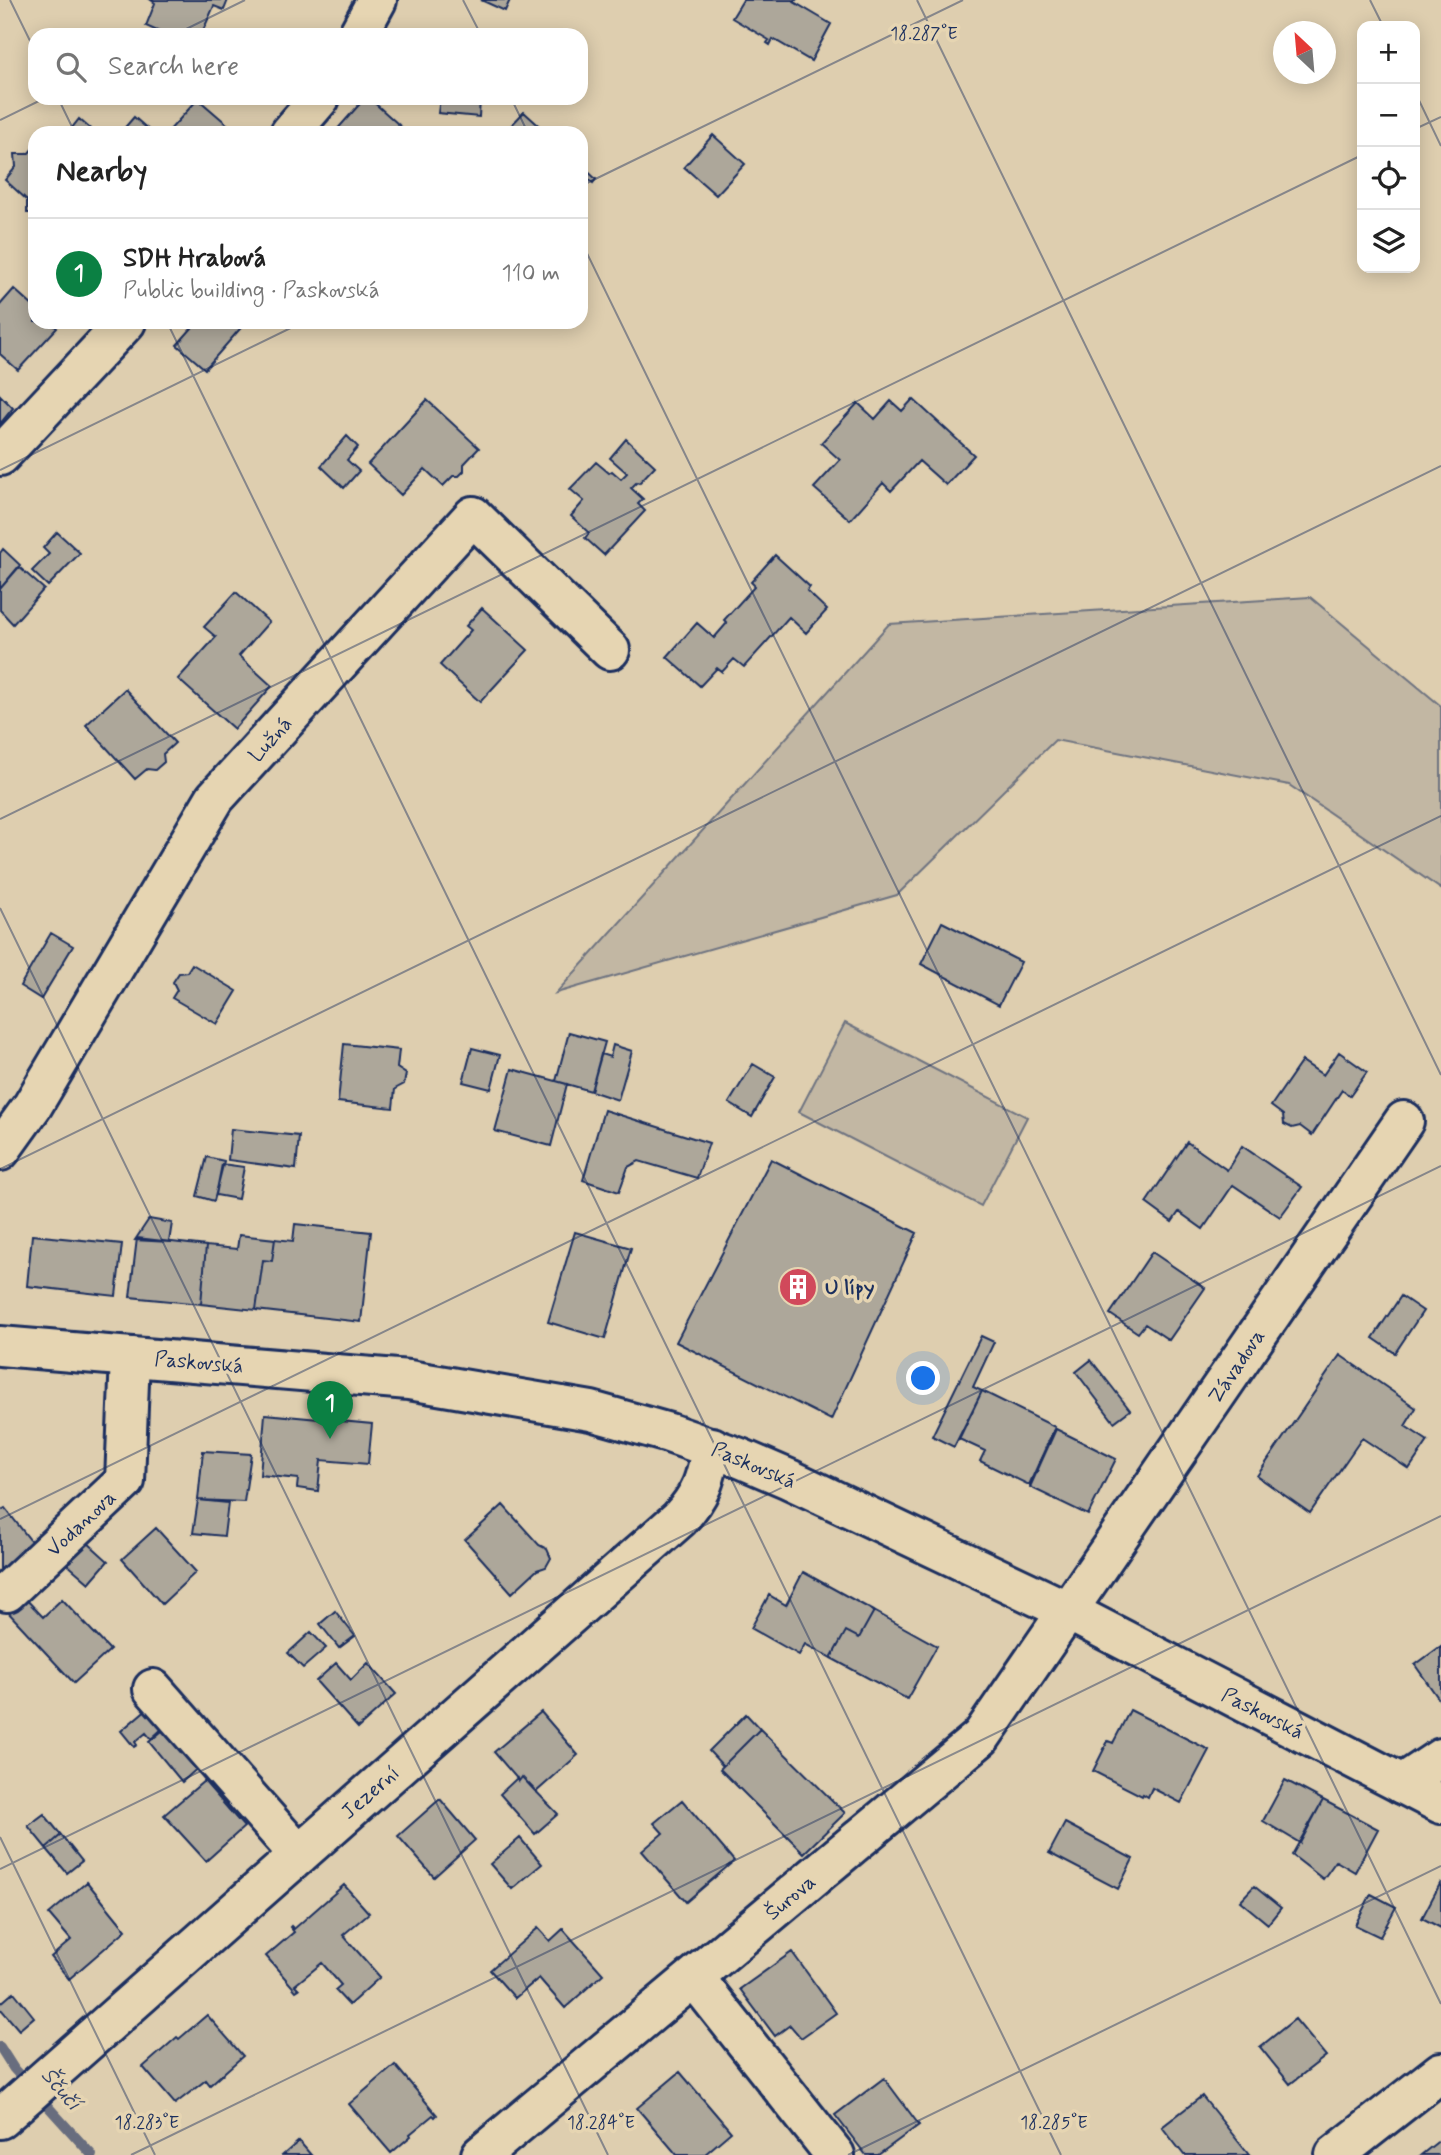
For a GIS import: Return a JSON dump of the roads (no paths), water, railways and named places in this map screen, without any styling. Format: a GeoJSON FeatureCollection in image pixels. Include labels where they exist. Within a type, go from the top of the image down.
{"type":"FeatureCollection","features":[{"type":"Feature","properties":{"kind":"street"},"geometry":{"type":"LineString","coordinates":[[362,28],[377,0]]}},
{"type":"Feature","properties":{"kind":"street"},"geometry":{"type":"LineString","coordinates":[[296,126],[314,105]]}},
{"type":"Feature","properties":{"kind":"street"},"geometry":{"type":"LineString","coordinates":[[0,456],[119,329]]}},
{"type":"Feature","properties":{"kind":"street","name":"Lužná"},"geometry":{"type":"LineString","coordinates":[[0,1151],[33,1105],[215,798],[474,516],[610,650]]}},
{"type":"Feature","properties":{"kind":"street","name":"Závadova"},"geometry":{"type":"LineString","coordinates":[[1068,1611],[1404,1121]]}},
{"type":"Feature","properties":{"kind":"street","name":"Paskovská"},"geometry":{"type":"LineString","coordinates":[[0,1346],[361,1375],[449,1386],[591,1412],[712,1447],[789,1479],[1068,1611],[1441,1804]]}},
{"type":"Feature","properties":{"kind":"street","name":"Vodanova"},"geometry":{"type":"LineString","coordinates":[[7,1592],[125,1481],[130,1357]]}},
{"type":"Feature","properties":{"kind":"street","name":"Jezerní"},"geometry":{"type":"LineString","coordinates":[[4,2115],[679,1519],[696,1501],[712,1447]]}},
{"type":"Feature","properties":{"kind":"street","name":"Šurova"},"geometry":{"type":"LineString","coordinates":[[481,2155],[981,1737],[1068,1611]]}},
{"type":"Feature","properties":{"kind":"street"},"geometry":{"type":"LineString","coordinates":[[153,1689],[299,1855]]}},
{"type":"Feature","properties":{"kind":"street"},"geometry":{"type":"LineString","coordinates":[[1402,1784],[1441,1758]]}},
{"type":"Feature","properties":{"kind":"street"},"geometry":{"type":"LineString","coordinates":[[694,1977],[835,2155]]}},
{"type":"Feature","properties":{"kind":"street"},"geometry":{"type":"LineString","coordinates":[[1335,2155],[1441,2072]]}},
{"type":"Feature","properties":{"kind":"waterway","name":"Ščučí"},"geometry":{"type":"LineString","coordinates":[[0,2047],[14,2069],[92,2155]]}},
{"type":"Feature","properties":{"kind":"place","name":"U lípy"},"geometry":{"type":"Point","coordinates":[798,1287]}},
{"type":"Feature","properties":{"kind":"place","name":"SDH Hrabová"},"geometry":{"type":"Point","coordinates":[330,1439]}}]}
